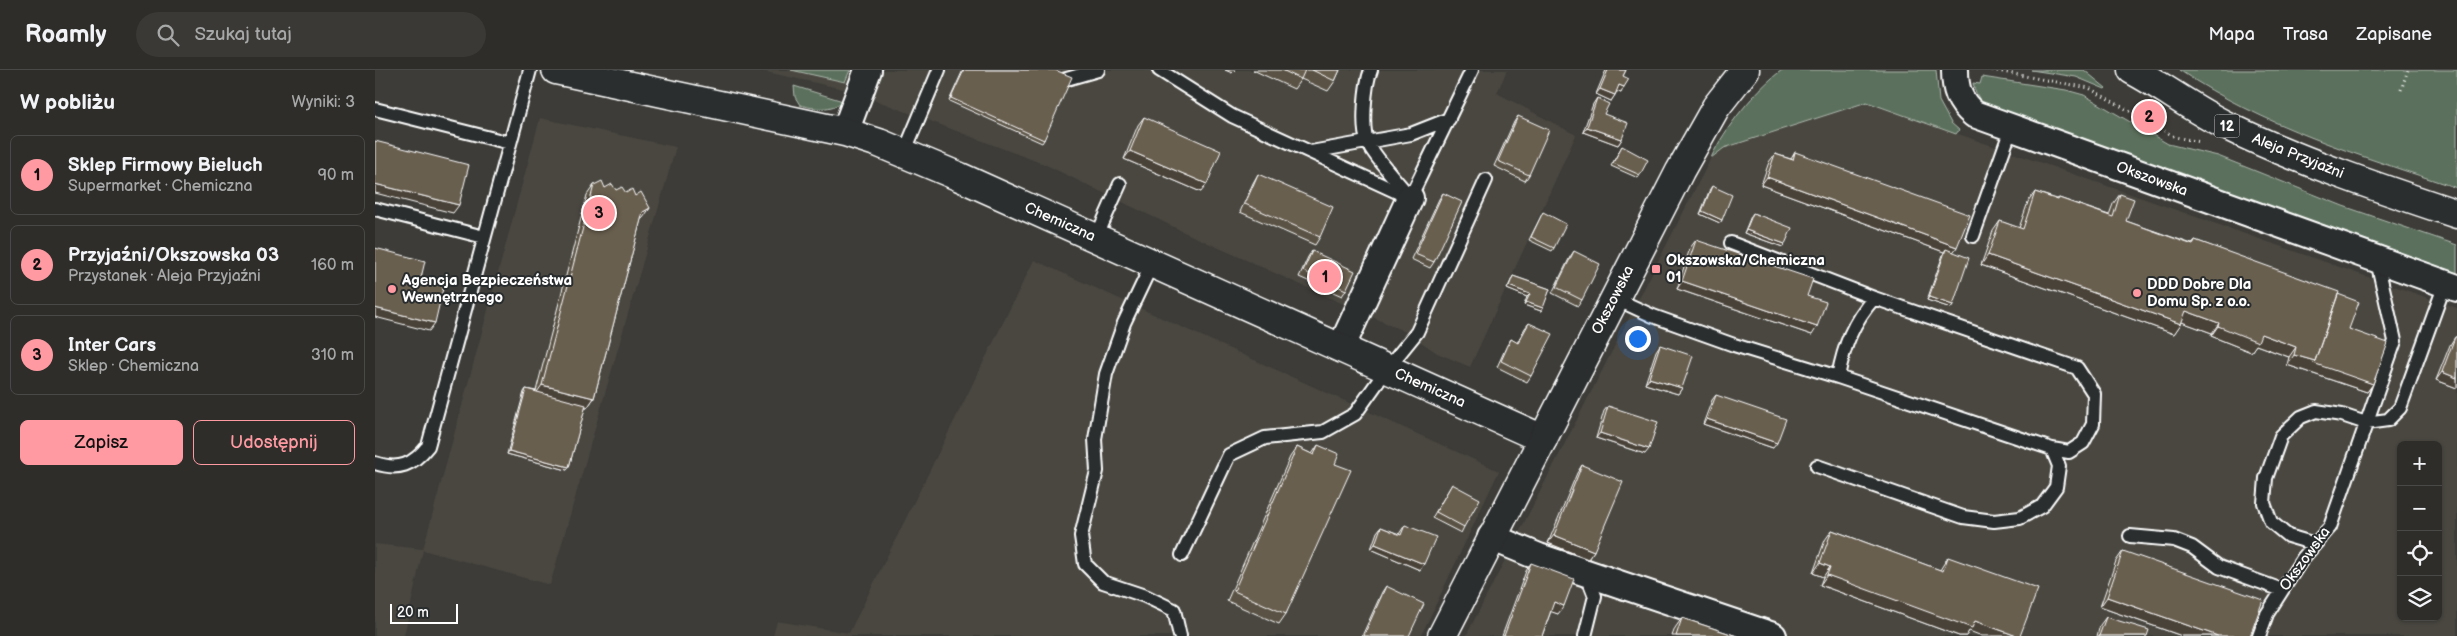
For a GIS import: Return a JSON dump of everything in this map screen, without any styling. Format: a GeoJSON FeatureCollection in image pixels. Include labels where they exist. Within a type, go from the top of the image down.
{"type":"FeatureCollection","features":[{"type":"Feature","properties":{"kind":"main road","name":"Chemiczna"},"geometry":{"type":"LineString","coordinates":[[556,70],[626,78],[845,132],[904,153],[1543,439]]}},
{"type":"Feature","properties":{"kind":"main road","name":"Okszowska"},"geometry":{"type":"LineString","coordinates":[[1442,636],[1491,536],[1701,132],[1731,86],[1745,70]]}},
{"type":"Feature","properties":{"kind":"main road","name":"Aleja Przyjaźni"},"geometry":{"type":"LineString","coordinates":[[2139,73],[2225,125],[2311,164],[2457,214]]}},
{"type":"Feature","properties":{"kind":"street"},"geometry":{"type":"LineString","coordinates":[[845,132],[868,70]]}},
{"type":"Feature","properties":{"kind":"street","name":"Okszowska"},"geometry":{"type":"LineString","coordinates":[[1955,70],[1955,86],[1964,106],[1974,114],[2011,129],[2451,286]]}},
{"type":"Feature","properties":{"kind":"street"},"geometry":{"type":"LineString","coordinates":[[1341,348],[1410,198]]}},
{"type":"Feature","properties":{"kind":"street"},"geometry":{"type":"LineString","coordinates":[[1491,536],[1586,573],[1773,636]]}},
{"type":"Feature","properties":{"kind":"lane"},"geometry":{"type":"LineString","coordinates":[[375,463],[401,467],[418,459],[428,446],[530,70]]}},
{"type":"Feature","properties":{"kind":"lane"},"geometry":{"type":"LineString","coordinates":[[904,153],[939,70]]}},
{"type":"Feature","properties":{"kind":"lane"},"geometry":{"type":"LineString","coordinates":[[1040,86],[1098,70]]}},
{"type":"Feature","properties":{"kind":"lane"},"geometry":{"type":"LineString","coordinates":[[1159,70],[1217,108],[1410,198]]}},
{"type":"Feature","properties":{"kind":"lane"},"geometry":{"type":"LineString","coordinates":[[1371,70],[1367,78],[1365,113],[1367,142],[1410,198]]}},
{"type":"Feature","properties":{"kind":"lane"},"geometry":{"type":"LineString","coordinates":[[1410,198],[1473,70]]}},
{"type":"Feature","properties":{"kind":"lane"},"geometry":{"type":"LineString","coordinates":[[375,109],[510,143]]}},
{"type":"Feature","properties":{"kind":"lane"},"geometry":{"type":"LineString","coordinates":[[1310,152],[1411,134],[1449,119]]}},
{"type":"Feature","properties":{"kind":"lane"},"geometry":{"type":"LineString","coordinates":[[1973,236],[2011,129]]}},
{"type":"Feature","properties":{"kind":"lane"},"geometry":{"type":"LineString","coordinates":[[1182,555],[1229,455],[1265,438],[1323,432],[1355,414],[1387,369],[1417,332],[1486,180]]}},
{"type":"Feature","properties":{"kind":"lane"},"geometry":{"type":"LineString","coordinates":[[1096,238],[1120,184]]}},
{"type":"Feature","properties":{"kind":"lane"},"geometry":{"type":"LineString","coordinates":[[375,209],[484,237]]}},
{"type":"Feature","properties":{"kind":"lane"},"geometry":{"type":"LineString","coordinates":[[1614,298],[1653,316],[1734,345],[1838,377],[2052,449],[2069,452],[2083,443],[2093,424],[2094,394],[2077,368],[1874,298],[1731,243]]}},
{"type":"Feature","properties":{"kind":"lane","name":"Okszowska"},"geometry":{"type":"LineString","coordinates":[[2259,636],[2267,614],[2303,558],[2330,528],[2395,341],[2377,260]]}},
{"type":"Feature","properties":{"kind":"lane"},"geometry":{"type":"LineString","coordinates":[[1152,264],[1124,323],[1106,374],[1095,439],[1097,471],[1081,536],[1085,564],[1103,582],[1145,596],[1175,610],[1180,636]]}},
{"type":"Feature","properties":{"kind":"lane","name":"Okszowska"},"geometry":{"type":"LineString","coordinates":[[2366,424],[2388,420],[2400,408],[2451,286]]}},
{"type":"Feature","properties":{"kind":"lane"},"geometry":{"type":"LineString","coordinates":[[1838,377],[1843,350],[1859,315],[1874,298]]}},
{"type":"Feature","properties":{"kind":"lane"},"geometry":{"type":"LineString","coordinates":[[2315,544],[2288,536],[2271,522],[2264,503],[2266,478],[2281,436],[2301,417],[2316,411],[2342,415],[2366,424]]}},
{"type":"Feature","properties":{"kind":"lane"},"geometry":{"type":"LineString","coordinates":[[1817,466],[1963,517],[1995,521],[2020,518],[2042,506],[2056,487],[2059,466],[2052,449]]}},
{"type":"Feature","properties":{"kind":"lane"},"geometry":{"type":"LineString","coordinates":[[2130,536],[2174,540],[2191,547],[2219,567],[2282,590]]}},
{"type":"Feature","properties":{"kind":"lane"},"geometry":{"type":"LineString","coordinates":[[1585,636],[1595,596],[1586,573]]}},
{"type":"Feature","properties":{"kind":"path"},"geometry":{"type":"LineString","coordinates":[[2401,90],[2408,70]]}},
{"type":"Feature","properties":{"kind":"shaded area"},"geometry":{"type":"Polygon","coordinates":[[[757,70],[860,70],[852,91],[757,70]]]}},
{"type":"Feature","properties":{"kind":"shaded area"},"geometry":{"type":"Polygon","coordinates":[[[878,70],[1507,70],[1497,93],[1576,135],[1470,367],[1437,353],[1408,333],[1188,234],[1046,165],[867,97],[878,70]]]}},
{"type":"Feature","properties":{"kind":"shaded area"},"geometry":{"type":"Polygon","coordinates":[[[1867,102],[2457,308],[2457,636],[1466,636],[1711,158],[1724,148],[1867,102]]]}},
{"type":"Feature","properties":{"kind":"shaded area"},"geometry":{"type":"Polygon","coordinates":[[[540,118],[676,147],[550,585],[423,550],[404,636],[375,636],[375,544],[423,549],[540,118]]]}},
{"type":"Feature","properties":{"kind":"shaded area"},"geometry":{"type":"Polygon","coordinates":[[[1034,260],[1499,471],[1421,636],[773,636],[777,621],[849,633],[1034,260]]]}},
{"type":"Feature","properties":{"kind":"green space"},"geometry":{"type":"Polygon","coordinates":[[[791,70],[850,70],[845,82],[791,70]]]}},
{"type":"Feature","properties":{"kind":"green space"},"geometry":{"type":"Polygon","coordinates":[[[1782,70],[1936,70],[1939,101],[1951,123],[1959,130],[1956,134],[1867,102],[1724,148],[1711,158],[1732,122],[1762,88],[1782,70]]]}},
{"type":"Feature","properties":{"kind":"green space"},"geometry":{"type":"Polygon","coordinates":[[[2031,70],[2084,70],[2106,88],[2076,77],[2031,70]]]}},
{"type":"Feature","properties":{"kind":"green space"},"geometry":{"type":"Polygon","coordinates":[[[2179,70],[2457,70],[2457,188],[2349,152],[2279,124],[2211,90],[2179,70]]]}},
{"type":"Feature","properties":{"kind":"green space"},"geometry":{"type":"Polygon","coordinates":[[[1982,77],[2066,90],[2084,95],[2168,144],[2218,156],[2343,206],[2457,245],[2457,273],[2324,225],[1999,114],[1985,105],[1977,94],[1973,83],[1980,84],[1982,77]]]}},
{"type":"Feature","properties":{"kind":"green space"},"geometry":{"type":"Polygon","coordinates":[[[794,86],[843,101],[828,108],[800,105],[795,97],[794,86]]]}},
{"type":"Feature","properties":{"kind":"building"},"geometry":{"type":"Polygon","coordinates":[[[964,70],[1055,70],[1072,77],[1044,140],[951,98],[964,70]]]}},
{"type":"Feature","properties":{"kind":"building"},"geometry":{"type":"Polygon","coordinates":[[[1282,70],[1305,70],[1301,79],[1282,70]]]}},
{"type":"Feature","properties":{"kind":"building"},"geometry":{"type":"Polygon","coordinates":[[[1312,70],[1340,70],[1335,81],[1312,70]]]}},
{"type":"Feature","properties":{"kind":"building"},"geometry":{"type":"Polygon","coordinates":[[[1608,70],[1626,70],[1623,76],[1629,79],[1624,87],[1619,85],[1615,95],[1600,89],[1608,70]]]}},
{"type":"Feature","properties":{"kind":"building"},"geometry":{"type":"Polygon","coordinates":[[[1597,98],[1609,104],[1604,114],[1628,123],[1622,139],[1587,127],[1597,98]]]}},
{"type":"Feature","properties":{"kind":"building"},"geometry":{"type":"Polygon","coordinates":[[[1518,116],[1549,130],[1529,175],[1498,161],[1518,116]]]}},
{"type":"Feature","properties":{"kind":"building"},"geometry":{"type":"Polygon","coordinates":[[[1144,117],[1221,151],[1207,184],[1130,151],[1144,117]]]}},
{"type":"Feature","properties":{"kind":"building"},"geometry":{"type":"Polygon","coordinates":[[[375,141],[469,165],[459,205],[375,184],[375,141]]]}},
{"type":"Feature","properties":{"kind":"building"},"geometry":{"type":"Polygon","coordinates":[[[1622,146],[1648,160],[1640,175],[1613,163],[1622,146]]]}},
{"type":"Feature","properties":{"kind":"building"},"geometry":{"type":"Polygon","coordinates":[[[1795,152],[1970,215],[1957,247],[1767,177],[1775,154],[1793,160],[1795,152]]]}},
{"type":"Feature","properties":{"kind":"building"},"geometry":{"type":"Polygon","coordinates":[[[1258,174],[1333,207],[1320,237],[1245,204],[1258,174]]]}},
{"type":"Feature","properties":{"kind":"building"},"geometry":{"type":"Polygon","coordinates":[[[602,181],[605,188],[612,184],[616,190],[622,187],[626,193],[632,189],[635,196],[641,192],[650,208],[643,212],[594,398],[542,385],[594,185],[602,181]]]}},
{"type":"Feature","properties":{"kind":"building"},"geometry":{"type":"Polygon","coordinates":[[[1712,186],[1732,195],[1722,220],[1702,211],[1712,186]]]}},
{"type":"Feature","properties":{"kind":"building"},"geometry":{"type":"Polygon","coordinates":[[[2035,192],[2058,200],[2059,198],[2113,217],[2120,194],[2134,199],[2126,221],[2193,245],[2195,240],[2339,292],[2315,361],[2294,355],[2296,347],[2261,334],[2258,342],[2218,326],[2219,323],[2186,311],[2181,324],[1988,255],[2000,221],[2023,229],[2035,192]]]}},
{"type":"Feature","properties":{"kind":"building"},"geometry":{"type":"Polygon","coordinates":[[[1443,193],[1462,202],[1434,262],[1415,254],[1443,193]]]}},
{"type":"Feature","properties":{"kind":"building"},"geometry":{"type":"Polygon","coordinates":[[[1543,212],[1566,224],[1554,248],[1531,237],[1543,212]]]}},
{"type":"Feature","properties":{"kind":"building"},"geometry":{"type":"Polygon","coordinates":[[[1753,213],[1792,228],[1785,244],[1746,230],[1753,213]]]}},
{"type":"Feature","properties":{"kind":"building"},"geometry":{"type":"Polygon","coordinates":[[[1696,240],[1813,279],[1807,296],[1826,302],[1817,327],[1682,281],[1696,240]]]}},
{"type":"Feature","properties":{"kind":"building"},"geometry":{"type":"Polygon","coordinates":[[[375,248],[425,261],[421,278],[444,284],[435,323],[375,308],[375,248]]]}},
{"type":"Feature","properties":{"kind":"building"},"geometry":{"type":"Polygon","coordinates":[[[1946,249],[1969,258],[1953,305],[1929,297],[1946,249]]]}},
{"type":"Feature","properties":{"kind":"building"},"geometry":{"type":"Polygon","coordinates":[[[1312,251],[1355,271],[1346,290],[1303,271],[1312,251]]]}},
{"type":"Feature","properties":{"kind":"building"},"geometry":{"type":"Polygon","coordinates":[[[1574,251],[1600,264],[1582,300],[1556,287],[1574,251]]]}},
{"type":"Feature","properties":{"kind":"building"},"geometry":{"type":"Polygon","coordinates":[[[1513,276],[1550,289],[1543,308],[1526,302],[1530,294],[1509,286],[1513,276]]]}},
{"type":"Feature","properties":{"kind":"building"},"geometry":{"type":"Polygon","coordinates":[[[2338,294],[2359,302],[2349,329],[2388,343],[2373,384],[2313,363],[2338,294]]]}},
{"type":"Feature","properties":{"kind":"building"},"geometry":{"type":"Polygon","coordinates":[[[1529,323],[1553,334],[1531,376],[1501,361],[1511,339],[1518,343],[1529,323]]]}},
{"type":"Feature","properties":{"kind":"building"},"geometry":{"type":"Polygon","coordinates":[[[2455,337],[2457,337],[2457,378],[2442,372],[2455,337]]]}},
{"type":"Feature","properties":{"kind":"building"},"geometry":{"type":"Polygon","coordinates":[[[1660,345],[1693,356],[1682,388],[1649,378],[1660,345]]]}},
{"type":"Feature","properties":{"kind":"building"},"geometry":{"type":"Polygon","coordinates":[[[526,389],[586,405],[569,467],[509,451],[526,389]]]}},
{"type":"Feature","properties":{"kind":"building"},"geometry":{"type":"Polygon","coordinates":[[[1716,395],[1786,419],[1777,443],[1707,419],[1716,395]]]}},
{"type":"Feature","properties":{"kind":"building"},"geometry":{"type":"Polygon","coordinates":[[[1608,406],[1658,422],[1649,449],[1600,433],[1608,406]]]}},
{"type":"Feature","properties":{"kind":"building"},"geometry":{"type":"Polygon","coordinates":[[[1318,445],[1339,454],[1335,464],[1351,470],[1286,614],[1234,591],[1297,447],[1314,455],[1318,445]]]}},
{"type":"Feature","properties":{"kind":"building"},"geometry":{"type":"Polygon","coordinates":[[[1582,465],[1623,482],[1594,551],[1554,535],[1582,465]]]}},
{"type":"Feature","properties":{"kind":"building"},"geometry":{"type":"Polygon","coordinates":[[[1452,484],[1480,499],[1464,527],[1436,512],[1452,484]]]}},
{"type":"Feature","properties":{"kind":"building"},"geometry":{"type":"Polygon","coordinates":[[[1405,525],[1436,537],[1424,564],[1375,544],[1381,527],[1401,535],[1405,525]]]}},
{"type":"Feature","properties":{"kind":"building"},"geometry":{"type":"Polygon","coordinates":[[[1832,530],[1943,571],[1948,557],[2038,589],[2020,636],[1975,621],[1972,628],[1827,575],[1830,567],[1820,563],[1832,530]]]}},
{"type":"Feature","properties":{"kind":"building"},"geometry":{"type":"Polygon","coordinates":[[[2123,551],[2263,600],[2250,636],[2218,636],[2107,597],[2123,551]]]}},
{"type":"Feature","properties":{"kind":"building"},"geometry":{"type":"Polygon","coordinates":[[[1531,563],[1574,579],[1564,606],[1554,602],[1542,636],[1504,636],[1531,563]]]}},
{"type":"Feature","properties":{"kind":"building"},"geometry":{"type":"Polygon","coordinates":[[[1386,586],[1424,604],[1409,636],[1364,635],[1386,586]]]}},
{"type":"Feature","properties":{"kind":"building"},"geometry":{"type":"Polygon","coordinates":[[[2106,617],[2149,630],[2147,636],[2099,636],[2106,617]]]}},
{"type":"Feature","properties":{"kind":"building"},"geometry":{"type":"Polygon","coordinates":[[[1682,618],[1737,636],[1676,636],[1682,618]]]}},
{"type":"Feature","properties":{"kind":"place","name":"Przyjaźni/Okszowska 03"},"geometry":{"type":"Point","coordinates":[2149,117]}},
{"type":"Feature","properties":{"kind":"place","name":"Inter Cars"},"geometry":{"type":"Point","coordinates":[599,213]}},
{"type":"Feature","properties":{"kind":"place","name":"Okszowska/Chemiczna 01"},"geometry":{"type":"Point","coordinates":[1656,269]}},
{"type":"Feature","properties":{"kind":"place","name":"Sklep Firmowy Bieluch"},"geometry":{"type":"Point","coordinates":[1325,277]}},
{"type":"Feature","properties":{"kind":"place","name":"Agencja Bezpieczeństwa Wewnętrznego"},"geometry":{"type":"Point","coordinates":[392,289]}},
{"type":"Feature","properties":{"kind":"place","name":"DDD Dobre Dla Domu Sp. z o.o."},"geometry":{"type":"Point","coordinates":[2137,293]}}]}
